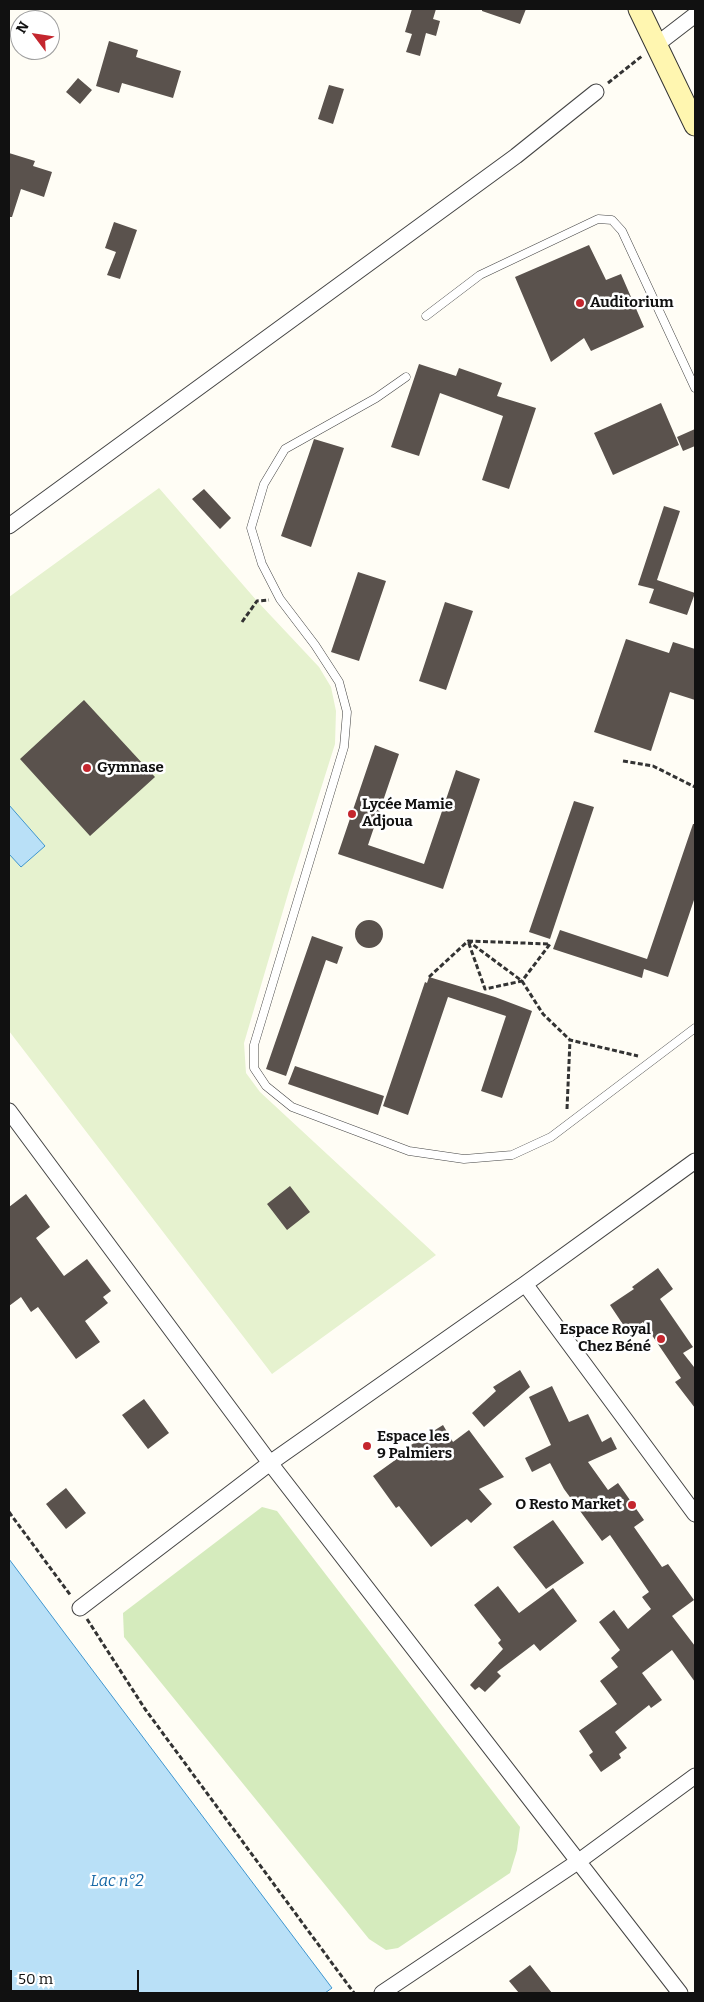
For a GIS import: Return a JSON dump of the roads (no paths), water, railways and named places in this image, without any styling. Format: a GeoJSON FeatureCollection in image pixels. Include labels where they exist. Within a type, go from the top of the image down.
{"type":"FeatureCollection","features":[{"type":"Feature","properties":{"kind":"street"},"geometry":{"type":"LineString","coordinates":[[639,9],[695,125]]}},
{"type":"Feature","properties":{"kind":"street"},"geometry":{"type":"LineString","coordinates":[[656,45],[695,15]]}},
{"type":"Feature","properties":{"kind":"street"},"geometry":{"type":"LineString","coordinates":[[9,526],[516,156],[596,92]]}},
{"type":"Feature","properties":{"kind":"street"},"geometry":{"type":"LineString","coordinates":[[9,1111],[270,1463],[680,1993]]}},
{"type":"Feature","properties":{"kind":"street"},"geometry":{"type":"LineString","coordinates":[[80,1608],[270,1463],[525,1284],[695,1161]]}},
{"type":"Feature","properties":{"kind":"street"},"geometry":{"type":"LineString","coordinates":[[525,1284],[695,1514]]}},
{"type":"Feature","properties":{"kind":"street"},"geometry":{"type":"LineString","coordinates":[[382,1993],[400,1988],[695,1776]]}},
{"type":"Feature","properties":{"kind":"lane"},"geometry":{"type":"LineString","coordinates":[[426,316],[480,275],[598,219],[612,220],[622,230],[695,388]]}},
{"type":"Feature","properties":{"kind":"lane"},"geometry":{"type":"LineString","coordinates":[[406,377],[376,398],[285,449],[264,484],[251,528],[262,564],[280,599],[315,645],[339,682],[347,712],[344,747],[254,1045],[254,1068],[266,1086],[292,1107],[409,1151],[464,1159],[512,1155],[551,1137],[695,1028]]}},
{"type":"Feature","properties":{"kind":"water"},"geometry":{"type":"Polygon","coordinates":[[[9,805],[45,846],[21,867],[9,854],[9,805]]]}},
{"type":"Feature","properties":{"kind":"water","name":"Lac n°2"},"geometry":{"type":"Polygon","coordinates":[[[9,1559],[332,1988],[325,1993],[9,1993],[9,1559]]]}},
{"type":"Feature","properties":{"kind":"place","name":"Auditorium"},"geometry":{"type":"Point","coordinates":[580,303]}},
{"type":"Feature","properties":{"kind":"place","name":"Gymnase"},"geometry":{"type":"Point","coordinates":[87,768]}},
{"type":"Feature","properties":{"kind":"place","name":"Lycée Mamie Adjoua"},"geometry":{"type":"Point","coordinates":[352,814]}},
{"type":"Feature","properties":{"kind":"place","name":"Espace Royal Chez Béné"},"geometry":{"type":"Point","coordinates":[661,1339]}},
{"type":"Feature","properties":{"kind":"place","name":"Espace les 9 Palmiers"},"geometry":{"type":"Point","coordinates":[367,1446]}},
{"type":"Feature","properties":{"kind":"place","name":"O Resto Market"},"geometry":{"type":"Point","coordinates":[632,1505]}}]}
